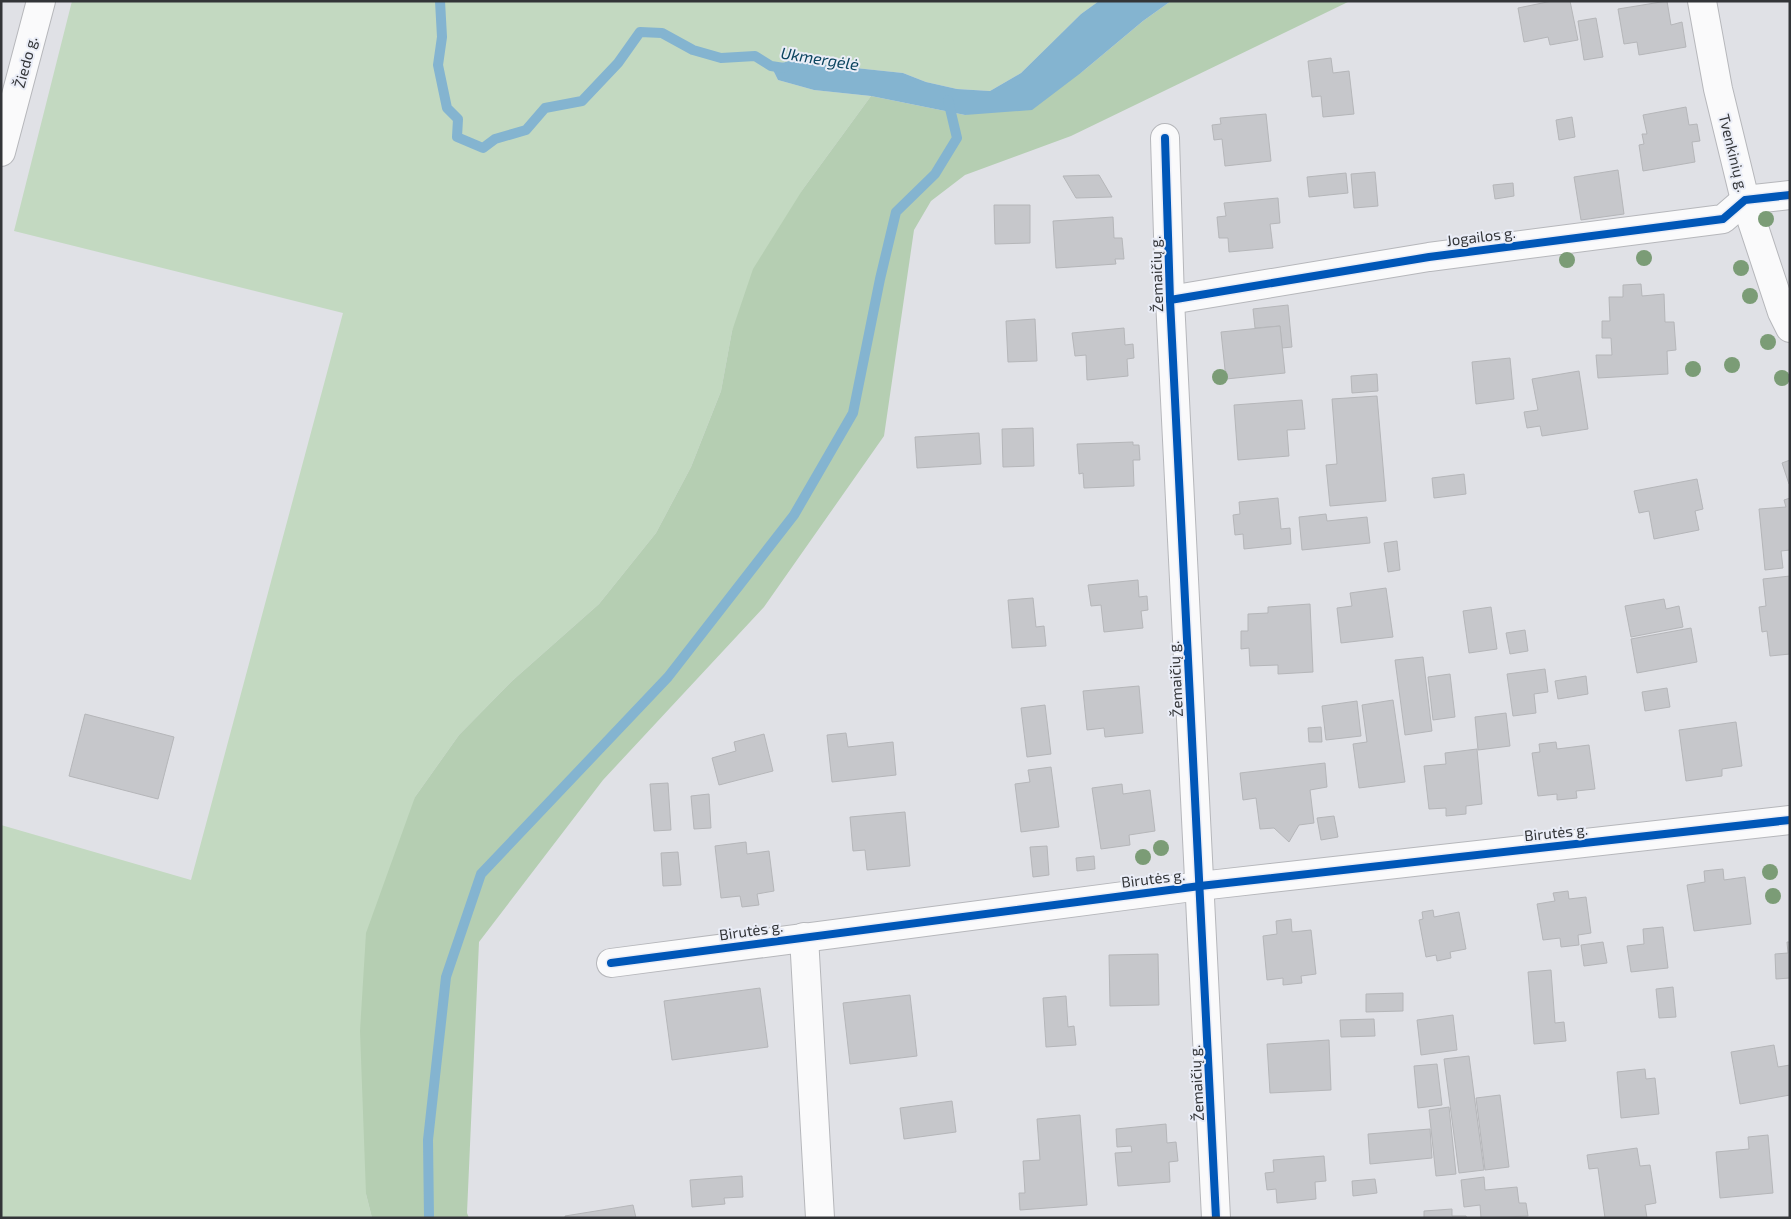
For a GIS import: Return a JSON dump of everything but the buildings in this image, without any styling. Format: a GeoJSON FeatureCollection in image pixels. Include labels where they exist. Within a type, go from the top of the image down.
{"type":"FeatureCollection","features":[{"type":"Feature","properties":{"kind":"street","name":"Žiedo g."},"geometry":{"type":"LineString","coordinates":[[1,152],[41,1]]}},
{"type":"Feature","properties":{"kind":"street","name":"Tvenkinių g."},"geometry":{"type":"LineString","coordinates":[[1702,1],[1718,89],[1746,200],[1782,312],[1790,328]]}},
{"type":"Feature","properties":{"kind":"street","name":"Žemaičių g."},"geometry":{"type":"LineString","coordinates":[[1165,138],[1170,300],[1216,1218]]}},
{"type":"Feature","properties":{"kind":"street"},"geometry":{"type":"LineString","coordinates":[[1746,200],[1790,195]]}},
{"type":"Feature","properties":{"kind":"street","name":"Jogailos g."},"geometry":{"type":"LineString","coordinates":[[1170,300],[1428,257],[1723,219],[1746,200]]}},
{"type":"Feature","properties":{"kind":"street","name":"Birutės g."},"geometry":{"type":"LineString","coordinates":[[611,963],[1200,886],[1790,820]]}},
{"type":"Feature","properties":{"kind":"street","name":"Birutės g."},"geometry":{"type":"LineString","coordinates":[[804,937],[820,1218]]}},
{"type":"Feature","properties":{"kind":"green space"},"geometry":{"type":"Polygon","coordinates":[[[72,1],[1099,1],[1081,14],[1021,73],[990,91],[957,89],[926,82],[903,73],[789,61],[771,66],[778,80],[814,90],[871,96],[803,189],[732,331],[721,391],[691,467],[656,533],[599,604],[512,681],[459,735],[415,797],[366,1194],[372,1218],[1,1218],[1,825],[191,880],[343,313],[14,231],[72,1]]]}},
{"type":"Feature","properties":{"kind":"green space"},"geometry":{"type":"Polygon","coordinates":[[[1171,1],[1350,1],[1071,136],[965,175],[931,201],[914,230],[884,436],[764,607],[603,780],[479,942],[467,1213],[469,1218],[372,1218],[366,1194],[360,1031],[366,933],[415,797],[459,735],[512,681],[599,604],[656,533],[691,467],[721,391],[732,331],[753,269],[803,189],[871,96],[965,115],[1082,72],[1143,21],[1171,1]]]}},
{"type":"Feature","properties":{"kind":"water"},"geometry":{"type":"Polygon","coordinates":[[[1099,1],[1171,1],[1143,21],[1082,72],[1032,110],[965,115],[871,96],[814,90],[778,80],[771,66],[789,61],[903,73],[926,82],[957,89],[990,91],[1021,73],[1081,14],[1099,1]]]}},
{"type":"Feature","properties":{"kind":"waterway","name":"Ukmergėlė"},"geometry":{"type":"LineString","coordinates":[[440,1],[442,37],[438,65],[447,108],[458,119],[457,137],[483,148],[495,139],[526,130],[545,108],[582,101],[618,63],[640,32],[662,33],[693,50],[721,58],[755,56],[771,66],[784,68]]}},
{"type":"Feature","properties":{"kind":"waterway"},"geometry":{"type":"LineString","coordinates":[[429,1218],[428,1140],[446,977],[481,874],[668,677],[794,515],[853,413],[880,279],[896,212],[935,174],[957,138],[948,100]]}},
{"type":"Feature","properties":{"kind":"cycle path"},"geometry":{"type":"LineString","coordinates":[[1165,138],[1170,300],[1216,1218]]}},
{"type":"Feature","properties":{"kind":"cycle path"},"geometry":{"type":"LineString","coordinates":[[1170,300],[1429,257],[1723,219],[1745,200],[1790,195]]}},
{"type":"Feature","properties":{"kind":"cycle path"},"geometry":{"type":"LineString","coordinates":[[611,963],[1200,886],[1790,820]]}}]}
